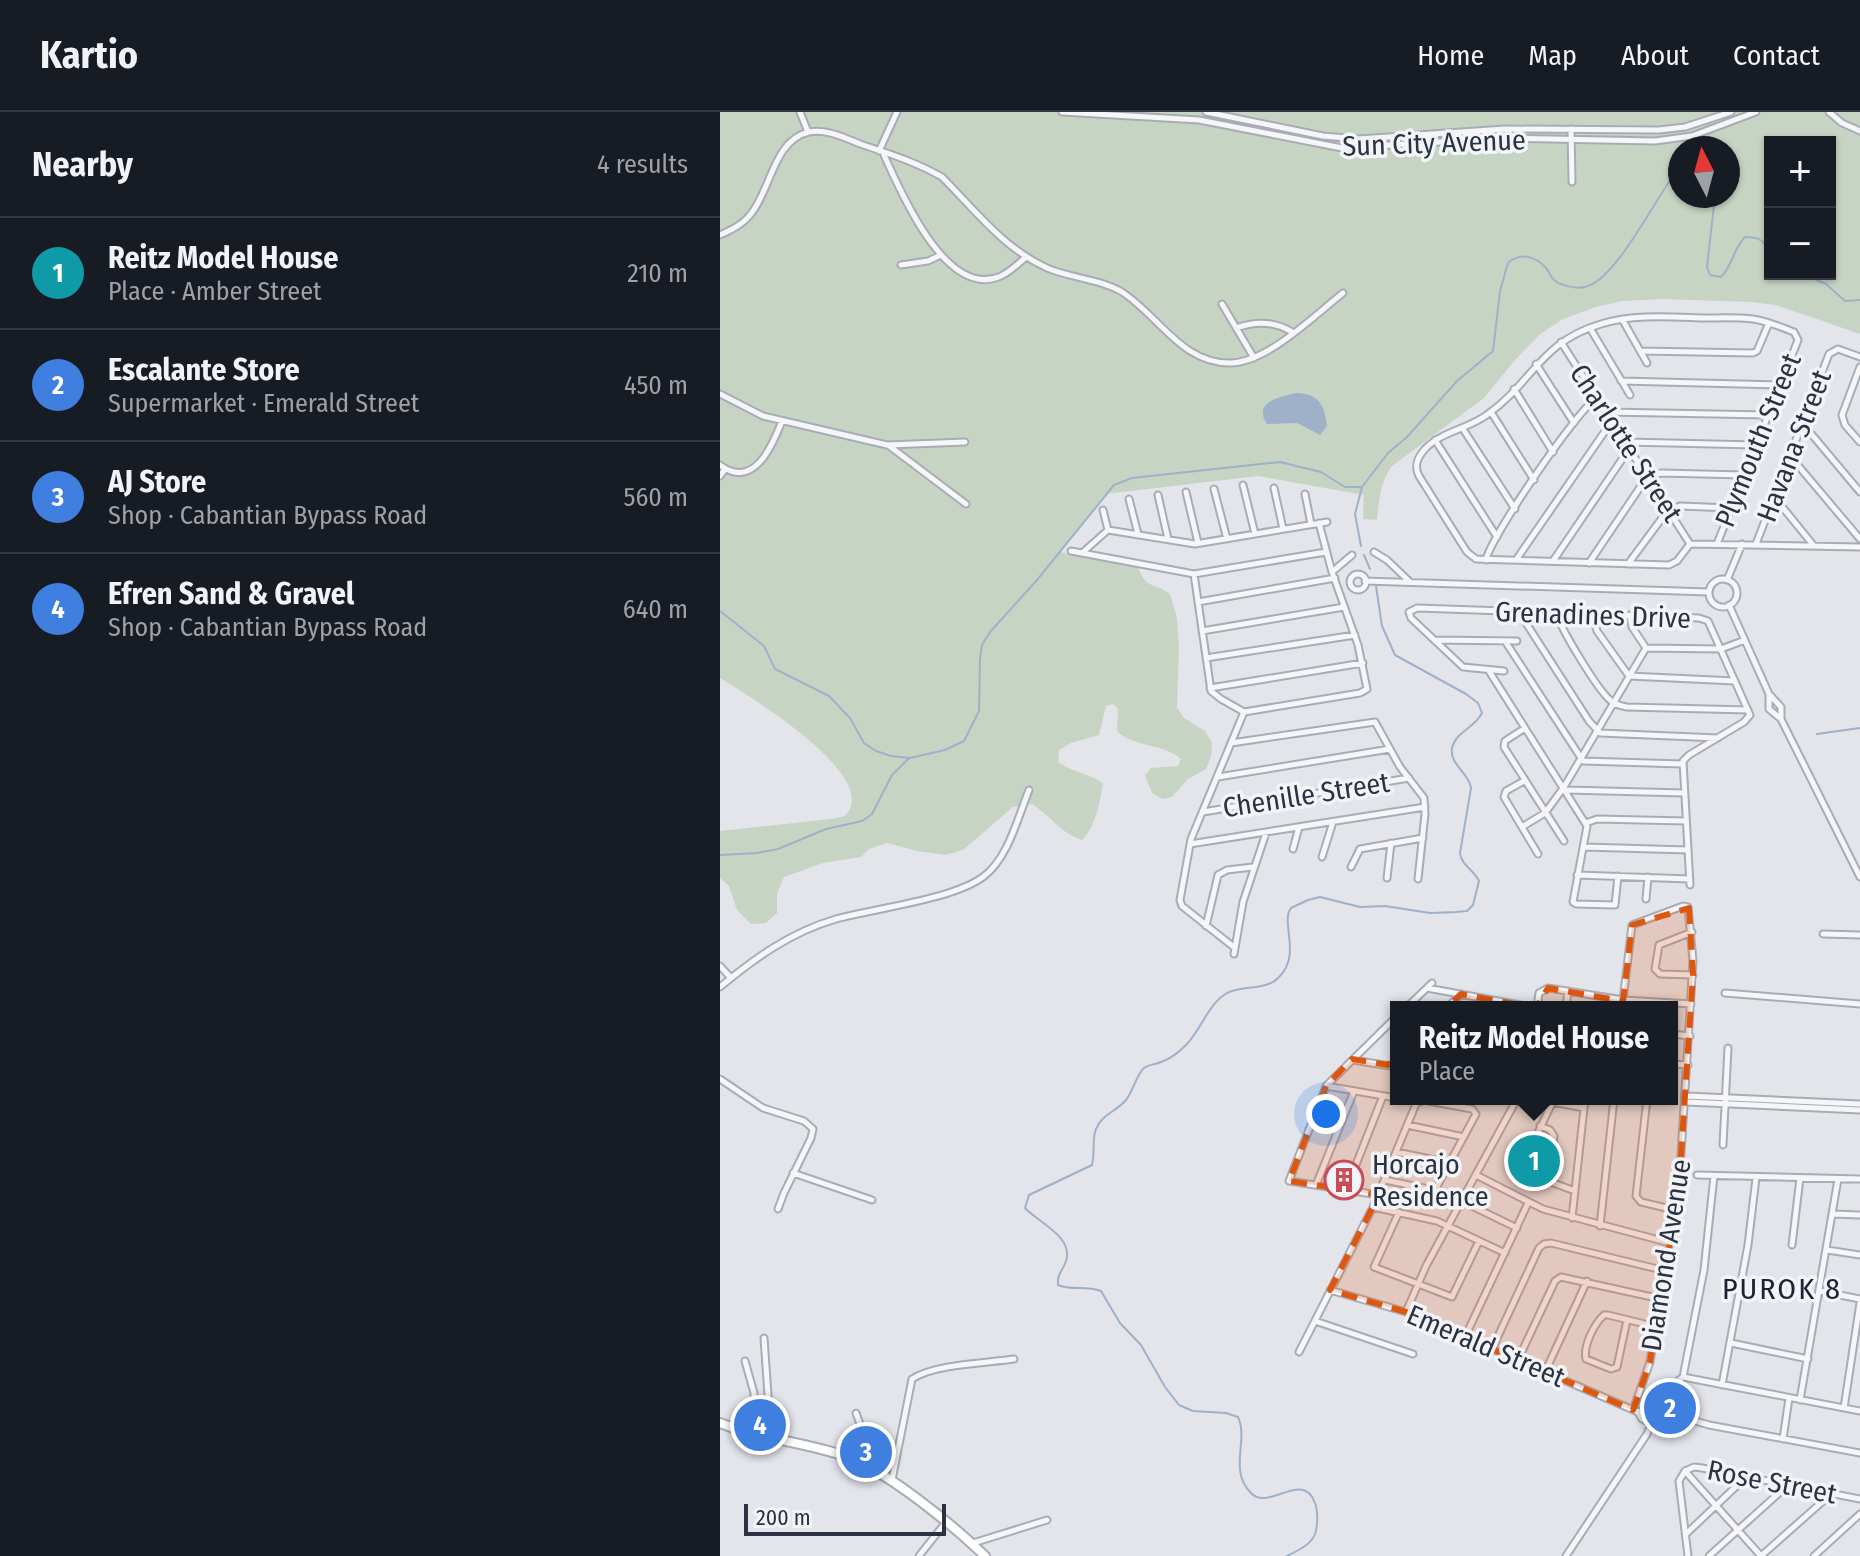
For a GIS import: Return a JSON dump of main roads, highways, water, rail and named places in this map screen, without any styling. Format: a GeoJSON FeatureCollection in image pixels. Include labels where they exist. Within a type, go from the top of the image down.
{"type":"FeatureCollection","features":[{"type":"Feature","properties":{"kind":"main road"},"geometry":{"type":"LineString","coordinates":[[720,1423],[771,1439],[843,1455],[864,1464],[946,1522],[985,1556]]}},
{"type":"Feature","properties":{"kind":"water"},"geometry":{"type":"Polygon","coordinates":[[[1296,393],[1310,395],[1322,406],[1327,426],[1320,435],[1297,423],[1267,424],[1263,417],[1263,410],[1270,402],[1296,393]]]}},
{"type":"Feature","properties":{"kind":"waterway"},"geometry":{"type":"LineString","coordinates":[[1361,546],[1355,514],[1362,487],[1388,453],[1407,437],[1457,381],[1493,351],[1500,291],[1508,263],[1518,257],[1533,258],[1560,284],[1588,286],[1599,280],[1622,255],[1668,184]]}},
{"type":"Feature","properties":{"kind":"waterway"},"geometry":{"type":"LineString","coordinates":[[1714,208],[1707,267],[1710,275],[1721,277],[1745,237],[1764,244]]}},
{"type":"Feature","properties":{"kind":"waterway"},"geometry":{"type":"LineString","coordinates":[[1817,280],[1845,301],[1860,300]]}},
{"type":"Feature","properties":{"kind":"waterway"},"geometry":{"type":"LineString","coordinates":[[720,611],[764,646],[775,669],[829,696],[850,718],[864,743],[891,756],[910,758],[945,750],[964,741],[979,711],[982,645],[1114,485],[1132,478],[1280,462],[1321,472],[1345,487],[1362,487]]}},
{"type":"Feature","properties":{"kind":"waterway"},"geometry":{"type":"LineString","coordinates":[[1364,555],[1370,569]]}},
{"type":"Feature","properties":{"kind":"waterway"},"geometry":{"type":"LineString","coordinates":[[1287,1556],[1307,1544],[1315,1534],[1317,1510],[1310,1494],[1294,1490],[1266,1498],[1251,1493],[1241,1475],[1241,1426],[1238,1417],[1193,1411],[1179,1405],[1141,1345],[1120,1323],[1101,1291],[1058,1285],[1066,1261],[1065,1245],[1054,1231],[1025,1208],[1029,1195],[1092,1165],[1098,1124],[1126,1100],[1144,1068],[1168,1059],[1186,1045],[1220,998],[1233,991],[1268,984],[1279,977],[1289,959],[1288,914],[1291,908],[1320,897],[1360,907],[1385,906],[1430,913],[1467,911],[1473,905],[1479,881],[1460,853],[1471,788],[1453,759],[1452,748],[1457,737],[1482,713],[1478,703],[1466,694],[1395,655],[1382,626],[1376,586]]}},
{"type":"Feature","properties":{"kind":"waterway"},"geometry":{"type":"LineString","coordinates":[[1817,734],[1860,728]]}},
{"type":"Feature","properties":{"kind":"waterway"},"geometry":{"type":"LineString","coordinates":[[720,855],[778,849],[826,829],[862,821],[872,814],[892,775],[909,758]]}},
{"type":"Feature","properties":{"kind":"place","name":"Reitz Model House"},"geometry":{"type":"Point","coordinates":[1534,1161]}},
{"type":"Feature","properties":{"kind":"place","name":"Horcajo Residence"},"geometry":{"type":"Point","coordinates":[1344,1180]}},
{"type":"Feature","properties":{"kind":"place","name":"Escalante Store"},"geometry":{"type":"Point","coordinates":[1670,1408]}},
{"type":"Feature","properties":{"kind":"place","name":"Efren Sand & Gravel"},"geometry":{"type":"Point","coordinates":[760,1425]}},
{"type":"Feature","properties":{"kind":"place","name":"AJ Store"},"geometry":{"type":"Point","coordinates":[866,1452]}},
{"type":"Feature","properties":{"kind":"district","name":"PUROK 8"},"geometry":{"type":"Point","coordinates":[1782,1289]}}]}
